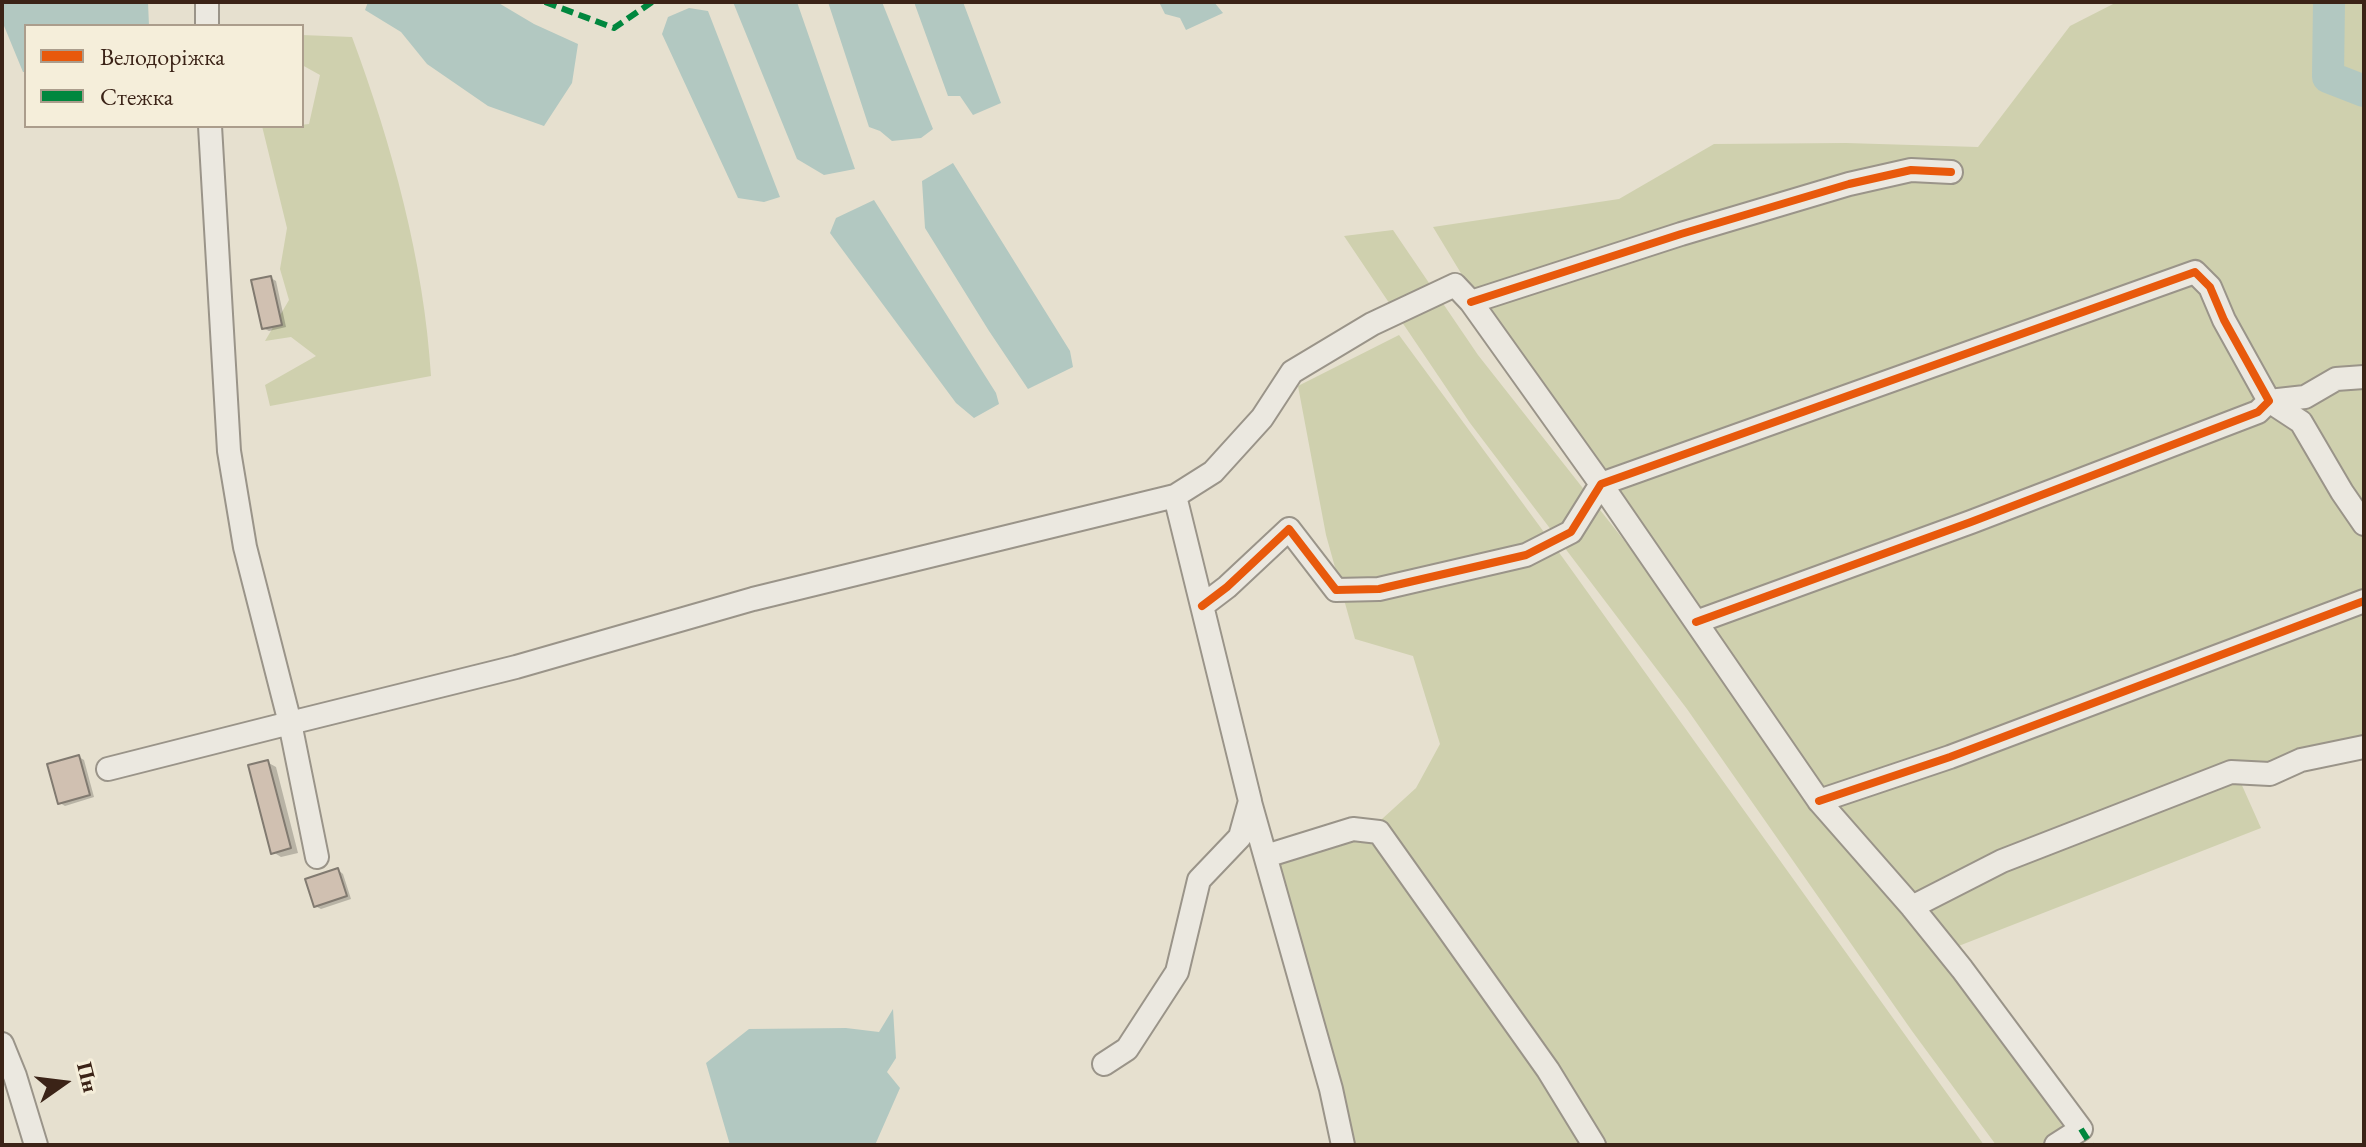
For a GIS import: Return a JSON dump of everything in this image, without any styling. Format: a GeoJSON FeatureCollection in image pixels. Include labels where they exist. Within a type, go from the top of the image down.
{"type":"FeatureCollection","features":[{"type":"Feature","properties":{"kind":"street"},"geometry":{"type":"LineString","coordinates":[[207,2],[207,24]]}},
{"type":"Feature","properties":{"kind":"street"},"geometry":{"type":"LineString","coordinates":[[210,128],[229,451],[245,547],[290,723],[317,857]]}},
{"type":"Feature","properties":{"kind":"street"},"geometry":{"type":"LineString","coordinates":[[1471,302],[1849,184],[1911,170],[1951,172]]}},
{"type":"Feature","properties":{"kind":"street"},"geometry":{"type":"LineString","coordinates":[[1202,606],[1289,529],[1336,590],[1379,589],[1526,555],[1571,532],[1601,484],[2195,272],[2210,287],[2224,320],[2269,401],[2301,422],[2364,524]]}},
{"type":"Feature","properties":{"kind":"street"},"geometry":{"type":"LineString","coordinates":[[108,769],[516,667],[753,599],[1175,496],[1213,472],[1262,418],[1292,372],[1372,324],[1455,285],[1471,302],[1601,484],[1819,801],[1962,969],[2081,1129],[2056,1145]]}},
{"type":"Feature","properties":{"kind":"street"},"geometry":{"type":"LineString","coordinates":[[1696,622],[2244,418],[2258,412],[2269,401],[2305,397],[2336,379],[2364,377]]}},
{"type":"Feature","properties":{"kind":"street"},"geometry":{"type":"LineString","coordinates":[[1175,496],[1250,801],[1331,1089],[1343,1145]]}},
{"type":"Feature","properties":{"kind":"street"},"geometry":{"type":"LineString","coordinates":[[1819,801],[1950,757],[2364,601]]}},
{"type":"Feature","properties":{"kind":"street"},"geometry":{"type":"LineString","coordinates":[[1912,907],[2002,861],[2231,772],[2270,774],[2301,760],[2364,747]]}},
{"type":"Feature","properties":{"kind":"street"},"geometry":{"type":"LineString","coordinates":[[1104,1064],[1127,1049],[1177,972],[1199,880],[1240,837],[1250,801]]}},
{"type":"Feature","properties":{"kind":"street"},"geometry":{"type":"LineString","coordinates":[[1266,856],[1353,829],[1379,832],[1548,1070],[1594,1145]]}},
{"type":"Feature","properties":{"kind":"street"},"geometry":{"type":"LineString","coordinates":[[2,1044],[36,1145]]}},
{"type":"Feature","properties":{"kind":"green space"},"geometry":{"type":"Polygon","coordinates":[[[2117,2],[2364,2],[2364,738],[2269,763],[2232,763],[2261,828],[1956,947],[1826,804],[1482,308],[1433,227],[1619,199],[1714,144],[1846,143],[1978,147],[2070,26],[2117,2]]]}},
{"type":"Feature","properties":{"kind":"green space"},"geometry":{"type":"Polygon","coordinates":[[[304,35],[352,37],[404,204],[421,290],[431,376],[270,406],[265,385],[316,356],[291,337],[265,341],[289,300],[280,269],[287,228],[262,128],[304,128],[304,125],[309,124],[320,75],[304,66],[304,35]]]}},
{"type":"Feature","properties":{"kind":"green space"},"geometry":{"type":"Polygon","coordinates":[[[1393,230],[1478,355],[1645,567],[1797,783],[1952,961],[2075,1145],[1996,1145],[1912,1031],[1687,709],[1470,423],[1344,236],[1393,230]]]}},
{"type":"Feature","properties":{"kind":"green space"},"geometry":{"type":"Polygon","coordinates":[[[1399,335],[1984,1145],[1355,1145],[1276,862],[1359,840],[1416,788],[1440,744],[1413,656],[1355,639],[1326,535],[1298,386],[1399,335]]]}},
{"type":"Feature","properties":{"kind":"water"},"geometry":{"type":"Polygon","coordinates":[[[2,2],[148,2],[149,24],[24,24],[24,72],[2,21],[2,2]]]}},
{"type":"Feature","properties":{"kind":"water"},"geometry":{"type":"Polygon","coordinates":[[[368,2],[497,2],[534,24],[578,44],[572,83],[544,126],[488,106],[427,64],[401,32],[365,10],[368,2]]]}},
{"type":"Feature","properties":{"kind":"water"},"geometry":{"type":"Polygon","coordinates":[[[733,2],[797,2],[855,169],[824,175],[797,159],[733,2]]]}},
{"type":"Feature","properties":{"kind":"water"},"geometry":{"type":"Polygon","coordinates":[[[828,2],[882,2],[933,129],[921,138],[892,141],[869,127],[828,2]]]}},
{"type":"Feature","properties":{"kind":"water"},"geometry":{"type":"Polygon","coordinates":[[[914,2],[963,2],[1001,103],[973,115],[960,96],[948,96],[914,2]]]}},
{"type":"Feature","properties":{"kind":"water"},"geometry":{"type":"Polygon","coordinates":[[[1159,2],[1214,2],[1223,13],[1186,30],[1180,18],[1165,14],[1159,2]]]}},
{"type":"Feature","properties":{"kind":"water"},"geometry":{"type":"Polygon","coordinates":[[[689,8],[708,11],[780,197],[764,202],[738,198],[662,34],[668,17],[689,8]]]}},
{"type":"Feature","properties":{"kind":"water"},"geometry":{"type":"Polygon","coordinates":[[[953,163],[1070,351],[1073,367],[1028,389],[925,228],[922,181],[953,163]]]}},
{"type":"Feature","properties":{"kind":"water"},"geometry":{"type":"Polygon","coordinates":[[[874,200],[996,393],[999,404],[974,418],[956,403],[830,233],[836,218],[874,200]]]}},
{"type":"Feature","properties":{"kind":"water"},"geometry":{"type":"Polygon","coordinates":[[[893,1009],[896,1058],[887,1072],[900,1088],[875,1145],[730,1145],[706,1063],[749,1029],[846,1028],[879,1032],[893,1009]]]}},
{"type":"Feature","properties":{"kind":"building"},"geometry":{"type":"Polygon","coordinates":[[[271,276],[282,325],[262,329],[251,280],[271,276]]]}},
{"type":"Feature","properties":{"kind":"building"},"geometry":{"type":"Polygon","coordinates":[[[79,755],[90,795],[58,804],[47,764],[79,755]]]}},
{"type":"Feature","properties":{"kind":"building"},"geometry":{"type":"Polygon","coordinates":[[[268,760],[291,848],[271,854],[248,765],[268,760]]]}},
{"type":"Feature","properties":{"kind":"building"},"geometry":{"type":"Polygon","coordinates":[[[338,868],[347,896],[314,907],[305,879],[338,868]]]}},
{"type":"Feature","properties":{"kind":"waterway"},"geometry":{"type":"LineString","coordinates":[[2329,2],[2328,77],[2364,91]]}},
{"type":"Feature","properties":{"kind":"marked path"},"geometry":{"type":"LineString","coordinates":[[545,2],[614,28],[652,2]]}},
{"type":"Feature","properties":{"kind":"marked path"},"geometry":{"type":"LineString","coordinates":[[2081,1129],[2091,1145]]}},
{"type":"Feature","properties":{"kind":"cycle path"},"geometry":{"type":"LineString","coordinates":[[1471,302],[1849,184],[1911,170],[1951,172]]}},
{"type":"Feature","properties":{"kind":"cycle path"},"geometry":{"type":"LineString","coordinates":[[1202,606],[1289,529],[1336,590],[1379,589],[1526,555],[1571,532],[1601,484],[2195,272],[2210,287],[2224,320],[2269,401],[2258,412],[1971,522],[1696,622]]}},
{"type":"Feature","properties":{"kind":"cycle path"},"geometry":{"type":"LineString","coordinates":[[1819,801],[1950,757],[2364,601]]}}]}
